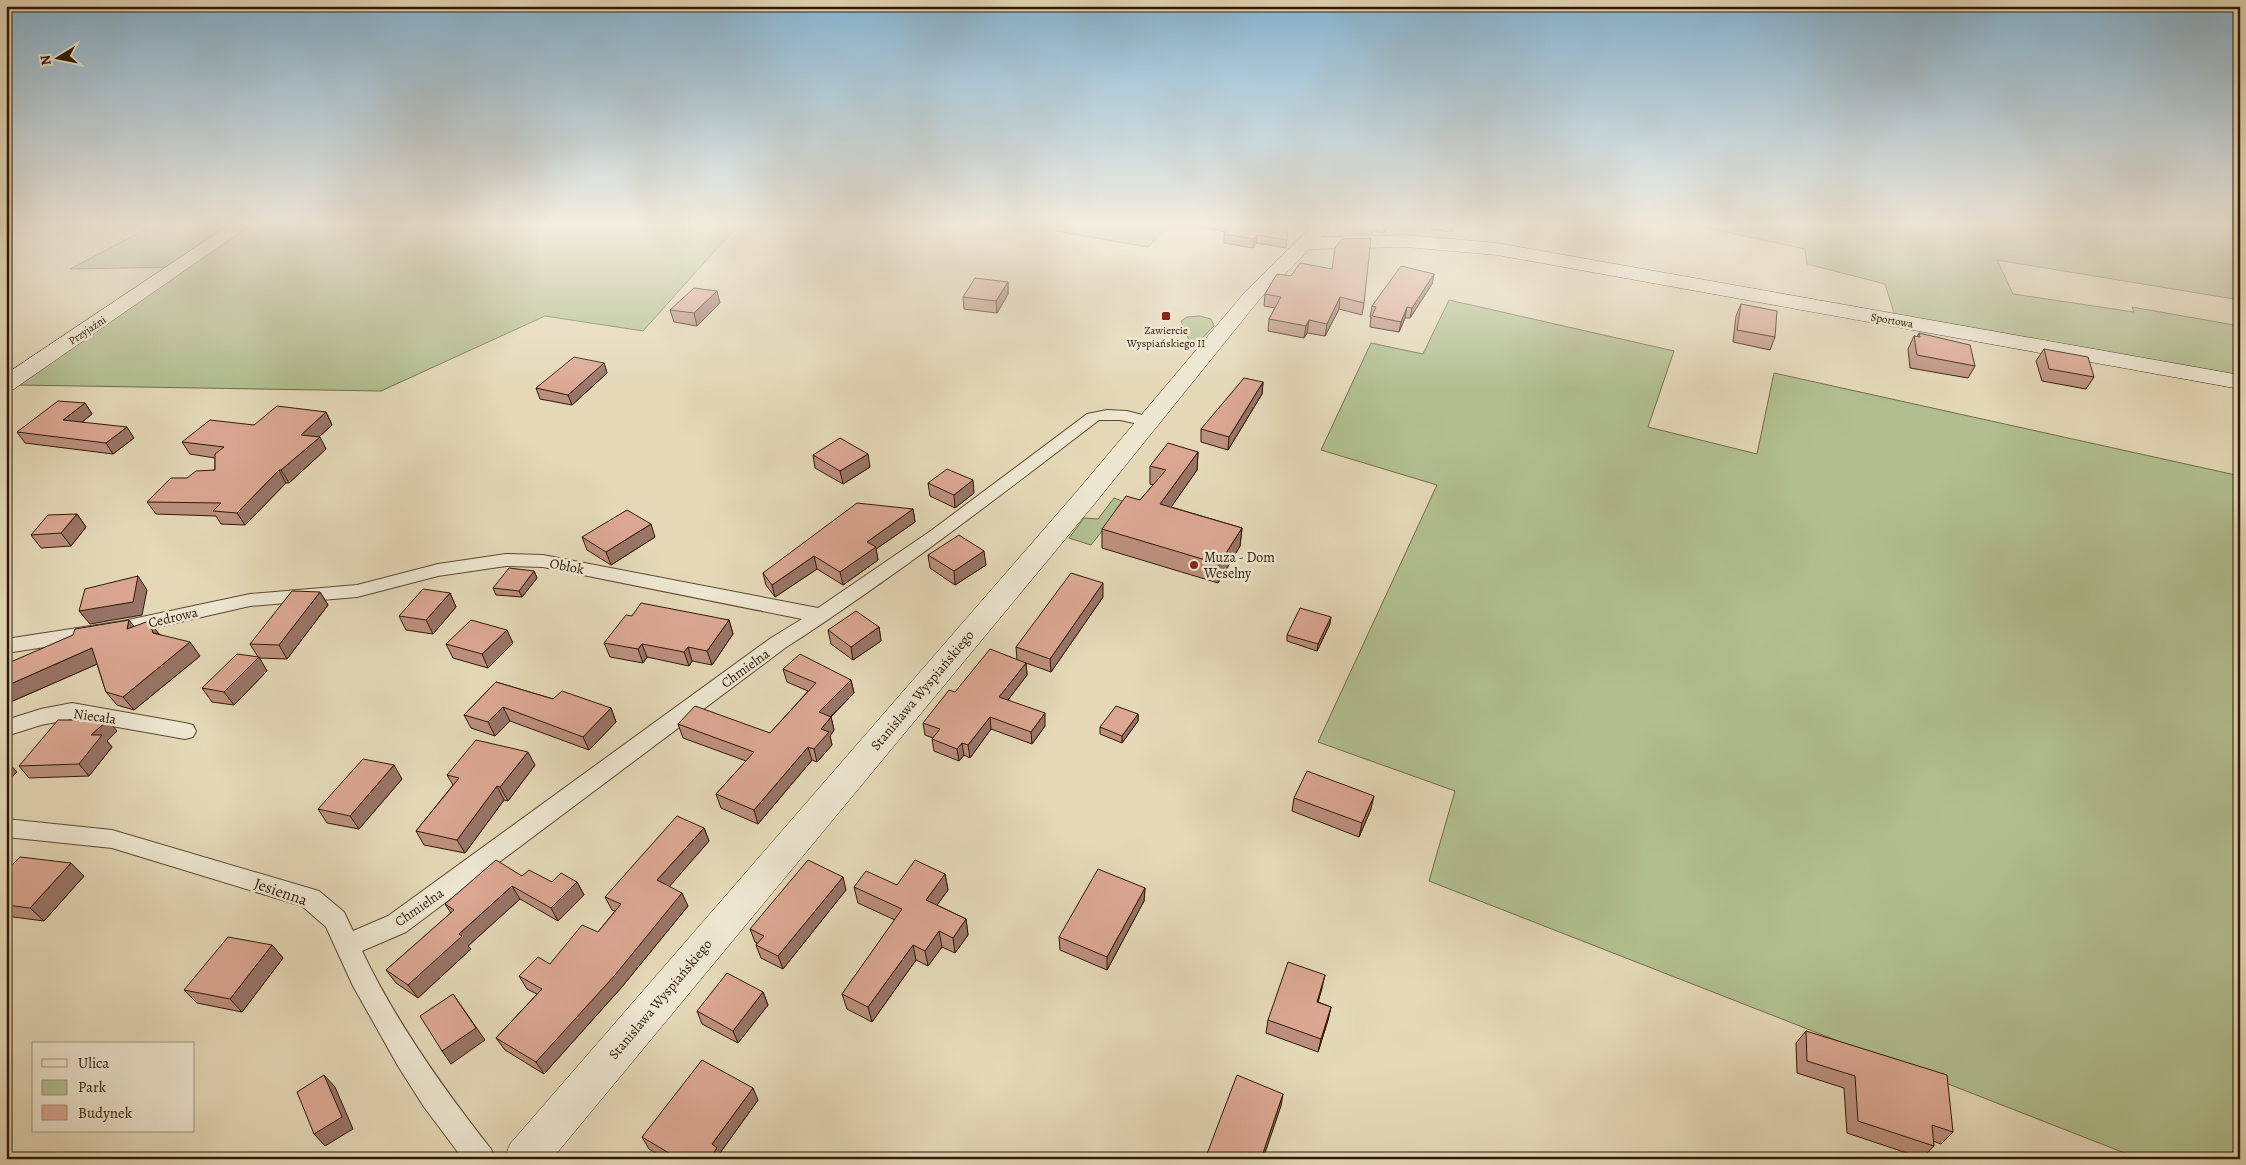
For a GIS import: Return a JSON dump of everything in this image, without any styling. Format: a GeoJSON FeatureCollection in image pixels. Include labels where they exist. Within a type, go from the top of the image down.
{"type":"FeatureCollection","features":[{"type":"Feature","properties":{"kind":"street","name":"Przyjaźni"},"geometry":{"type":"LineString","coordinates":[[6,384],[161,279]]}},
{"type":"Feature","properties":{"kind":"street","name":"Stanisława Wyspiańskiego"},"geometry":{"type":"LineString","coordinates":[[525,1159],[1087,496],[1252,296],[1269,279]]}},
{"type":"Feature","properties":{"kind":"street","name":"Sportowa"},"geometry":{"type":"LineString","coordinates":[[1667,279],[2240,382]]}},
{"type":"Feature","properties":{"kind":"street","name":"Chmielna"},"geometry":{"type":"LineString","coordinates":[[348,945],[397,924],[778,644],[822,616],[938,534],[1093,417],[1104,413],[1120,414],[1148,421]]}},
{"type":"Feature","properties":{"kind":"street","name":"Obłok"},"geometry":{"type":"LineString","coordinates":[[310,595],[357,591],[438,570],[506,560],[530,560],[822,616]]}},
{"type":"Feature","properties":{"kind":"street","name":"Cedrowa"},"geometry":{"type":"LineString","coordinates":[[6,646],[122,628],[250,600],[310,595]]}},
{"type":"Feature","properties":{"kind":"street","name":"Niecała"},"geometry":{"type":"LineString","coordinates":[[6,728],[41,717],[72,711],[185,731]]}},
{"type":"Feature","properties":{"kind":"street","name":"Jesienna"},"geometry":{"type":"LineString","coordinates":[[6,828],[112,839],[310,898],[335,920],[362,978],[407,1057],[434,1098],[481,1159]]}},
{"type":"Feature","properties":{"kind":"green space"},"geometry":{"type":"Polygon","coordinates":[[[162,279],[689,279],[643,331],[545,316],[381,391],[19,385],[162,279]]]}},
{"type":"Feature","properties":{"kind":"green space"},"geometry":{"type":"Polygon","coordinates":[[[1867,279],[2006,279],[2013,294],[2134,312],[2132,307],[2240,326],[2240,376],[1895,316],[1885,284],[1867,279]]]}},
{"type":"Feature","properties":{"kind":"green space"},"geometry":{"type":"Polygon","coordinates":[[[2115,279],[2240,279],[2240,300],[2115,279]]]}},
{"type":"Feature","properties":{"kind":"green space"},"geometry":{"type":"Polygon","coordinates":[[[1449,300],[1674,351],[1648,427],[1757,454],[1774,373],[2240,476],[2240,1159],[2140,1159],[1429,881],[1455,791],[1318,742],[1437,485],[1321,450],[1371,343],[1423,354],[1449,300]]]}},
{"type":"Feature","properties":{"kind":"green space"},"geometry":{"type":"Polygon","coordinates":[[[1200,316],[1211,319],[1214,326],[1190,351],[1189,340],[1181,321],[1187,317],[1200,316]]]}},
{"type":"Feature","properties":{"kind":"green space"},"geometry":{"type":"Polygon","coordinates":[[[1114,498],[1125,502],[1091,545],[1069,538],[1084,518],[1098,519],[1114,498]]]}},
{"type":"Feature","properties":{"kind":"building"},"geometry":{"type":"Polygon","coordinates":[[[974,279],[1008,282],[996,301],[963,297],[974,279]]]}},
{"type":"Feature","properties":{"kind":"building"},"geometry":{"type":"Polygon","coordinates":[[[1274,279],[1367,279],[1364,303],[1340,297],[1327,324],[1309,320],[1306,326],[1269,319],[1281,297],[1265,294],[1274,279]]]}},
{"type":"Feature","properties":{"kind":"building"},"geometry":{"type":"Polygon","coordinates":[[[1391,279],[1431,279],[1412,308],[1407,307],[1401,322],[1372,316],[1376,307],[1372,306],[1391,279]]]}},
{"type":"Feature","properties":{"kind":"building"},"geometry":{"type":"Polygon","coordinates":[[[694,288],[717,291],[694,313],[670,310],[694,288]]]}},
{"type":"Feature","properties":{"kind":"building"},"geometry":{"type":"Polygon","coordinates":[[[1741,304],[1777,311],[1775,337],[1737,330],[1741,304]]]}},
{"type":"Feature","properties":{"kind":"building"},"geometry":{"type":"Polygon","coordinates":[[[1919,333],[1970,345],[1975,366],[1917,355],[1914,336],[1920,337],[1919,333]]]}},
{"type":"Feature","properties":{"kind":"building"},"geometry":{"type":"Polygon","coordinates":[[[2044,349],[2088,357],[2094,377],[2049,369],[2044,349]]]}},
{"type":"Feature","properties":{"kind":"building"},"geometry":{"type":"Polygon","coordinates":[[[574,357],[604,363],[568,395],[536,388],[574,357]]]}},
{"type":"Feature","properties":{"kind":"building"},"geometry":{"type":"Polygon","coordinates":[[[1244,378],[1263,382],[1229,437],[1201,429],[1244,378]]]}},
{"type":"Feature","properties":{"kind":"building"},"geometry":{"type":"Polygon","coordinates":[[[58,401],[85,403],[63,420],[127,427],[106,443],[17,432],[58,401]]]}},
{"type":"Feature","properties":{"kind":"building"},"geometry":{"type":"Polygon","coordinates":[[[277,406],[326,412],[301,435],[320,437],[279,470],[237,513],[213,511],[221,503],[147,502],[171,478],[187,478],[196,471],[215,470],[215,454],[224,447],[182,442],[210,420],[254,425],[277,406]]]}},
{"type":"Feature","properties":{"kind":"building"},"geometry":{"type":"Polygon","coordinates":[[[840,438],[868,454],[840,471],[813,455],[840,438]]]}},
{"type":"Feature","properties":{"kind":"building"},"geometry":{"type":"Polygon","coordinates":[[[1168,443],[1198,452],[1160,504],[1242,528],[1219,564],[1102,529],[1126,496],[1140,500],[1166,470],[1150,466],[1168,443]]]}},
{"type":"Feature","properties":{"kind":"building"},"geometry":{"type":"Polygon","coordinates":[[[947,469],[973,480],[954,495],[928,483],[947,469]]]}},
{"type":"Feature","properties":{"kind":"building"},"geometry":{"type":"Polygon","coordinates":[[[857,503],[913,509],[867,542],[876,547],[840,572],[814,556],[772,585],[763,573],[857,503]]]}},
{"type":"Feature","properties":{"kind":"building"},"geometry":{"type":"Polygon","coordinates":[[[627,510],[651,524],[606,552],[582,537],[627,510]]]}},
{"type":"Feature","properties":{"kind":"building"},"geometry":{"type":"Polygon","coordinates":[[[77,514],[61,533],[31,535],[48,515],[77,514]]]}},
{"type":"Feature","properties":{"kind":"building"},"geometry":{"type":"Polygon","coordinates":[[[959,535],[984,551],[954,571],[928,555],[959,535]]]}},
{"type":"Feature","properties":{"kind":"building"},"geometry":{"type":"Polygon","coordinates":[[[509,568],[534,571],[519,591],[493,588],[509,568]]]}},
{"type":"Feature","properties":{"kind":"building"},"geometry":{"type":"Polygon","coordinates":[[[1071,573],[1103,583],[1050,659],[1016,647],[1071,573]]]}},
{"type":"Feature","properties":{"kind":"building"},"geometry":{"type":"Polygon","coordinates":[[[138,576],[133,602],[79,611],[85,589],[138,576]]]}},
{"type":"Feature","properties":{"kind":"building"},"geometry":{"type":"Polygon","coordinates":[[[423,589],[450,593],[426,620],[399,616],[423,589]]]}},
{"type":"Feature","properties":{"kind":"building"},"geometry":{"type":"Polygon","coordinates":[[[292,591],[320,592],[279,645],[250,644],[292,591]]]}},
{"type":"Feature","properties":{"kind":"building"},"geometry":{"type":"Polygon","coordinates":[[[641,603],[729,620],[707,651],[688,647],[684,652],[642,644],[638,649],[604,643],[626,615],[632,616],[641,603]]]}},
{"type":"Feature","properties":{"kind":"building"},"geometry":{"type":"Polygon","coordinates":[[[1300,608],[1331,617],[1318,644],[1287,635],[1300,608]]]}},
{"type":"Feature","properties":{"kind":"building"},"geometry":{"type":"Polygon","coordinates":[[[856,611],[879,627],[851,647],[828,630],[856,611]]]}},
{"type":"Feature","properties":{"kind":"building"},"geometry":{"type":"Polygon","coordinates":[[[129,620],[127,629],[149,621],[153,633],[190,642],[123,697],[106,692],[92,648],[6,686],[6,664],[73,635],[75,629],[129,620]]]}},
{"type":"Feature","properties":{"kind":"building"},"geometry":{"type":"Polygon","coordinates":[[[471,620],[507,630],[482,654],[446,644],[471,620]]]}},
{"type":"Feature","properties":{"kind":"building"},"geometry":{"type":"Polygon","coordinates":[[[990,649],[1026,663],[999,697],[1045,713],[1031,732],[990,717],[968,745],[962,743],[957,749],[932,739],[940,729],[923,723],[949,690],[955,692],[990,649]]]}},
{"type":"Feature","properties":{"kind":"building"},"geometry":{"type":"Polygon","coordinates":[[[237,654],[259,657],[224,692],[202,688],[237,654]]]}},
{"type":"Feature","properties":{"kind":"building"},"geometry":{"type":"Polygon","coordinates":[[[800,654],[851,680],[819,712],[831,717],[821,729],[829,732],[814,749],[808,747],[754,810],[716,794],[754,752],[678,724],[695,706],[770,733],[816,683],[783,669],[800,654]]]}},
{"type":"Feature","properties":{"kind":"building"},"geometry":{"type":"Polygon","coordinates":[[[496,682],[553,699],[562,691],[611,708],[583,737],[503,707],[488,722],[464,715],[496,682]]]}},
{"type":"Feature","properties":{"kind":"building"},"geometry":{"type":"Polygon","coordinates":[[[1116,706],[1138,714],[1122,736],[1100,727],[1116,706]]]}},
{"type":"Feature","properties":{"kind":"building"},"geometry":{"type":"Polygon","coordinates":[[[58,720],[108,720],[91,735],[102,735],[79,764],[19,766],[58,720]]]}},
{"type":"Feature","properties":{"kind":"building"},"geometry":{"type":"Polygon","coordinates":[[[476,740],[528,752],[500,787],[497,786],[457,840],[416,831],[459,778],[447,775],[476,740]]]}},
{"type":"Feature","properties":{"kind":"building"},"geometry":{"type":"Polygon","coordinates":[[[363,759],[394,765],[350,816],[318,809],[363,759]]]}},
{"type":"Feature","properties":{"kind":"building"},"geometry":{"type":"Polygon","coordinates":[[[1307,771],[1374,796],[1362,823],[1294,798],[1307,771]]]}},
{"type":"Feature","properties":{"kind":"building"},"geometry":{"type":"Polygon","coordinates":[[[677,816],[704,828],[657,880],[682,893],[615,975],[536,1062],[496,1038],[542,989],[519,976],[538,957],[550,964],[582,925],[598,932],[621,904],[605,897],[677,816]]]}},
{"type":"Feature","properties":{"kind":"building"},"geometry":{"type":"Polygon","coordinates":[[[20,857],[71,863],[30,908],[6,905],[6,871],[20,857]]]}},
{"type":"Feature","properties":{"kind":"building"},"geometry":{"type":"Polygon","coordinates":[[[496,860],[522,876],[529,870],[552,882],[561,873],[577,882],[551,908],[512,886],[459,934],[462,936],[408,985],[386,970],[454,910],[445,904],[496,860]]]}},
{"type":"Feature","properties":{"kind":"building"},"geometry":{"type":"Polygon","coordinates":[[[808,860],[843,877],[778,956],[756,945],[764,936],[750,929],[808,860]]]}},
{"type":"Feature","properties":{"kind":"building"},"geometry":{"type":"Polygon","coordinates":[[[915,860],[945,874],[926,900],[966,919],[953,938],[939,931],[925,951],[913,945],[868,1007],[842,994],[902,909],[854,887],[866,871],[897,885],[915,860]]]}},
{"type":"Feature","properties":{"kind":"building"},"geometry":{"type":"Polygon","coordinates":[[[1098,869],[1145,888],[1107,957],[1059,937],[1098,869]]]}},
{"type":"Feature","properties":{"kind":"building"},"geometry":{"type":"Polygon","coordinates":[[[228,937],[272,945],[230,999],[184,990],[228,937]]]}},
{"type":"Feature","properties":{"kind":"building"},"geometry":{"type":"Polygon","coordinates":[[[1288,962],[1325,975],[1317,1002],[1331,1007],[1321,1039],[1268,1020],[1288,962]]]}},
{"type":"Feature","properties":{"kind":"building"},"geometry":{"type":"Polygon","coordinates":[[[727,973],[763,992],[733,1031],[697,1011],[727,973]]]}},
{"type":"Feature","properties":{"kind":"building"},"geometry":{"type":"Polygon","coordinates":[[[453,994],[476,1028],[442,1051],[420,1016],[453,994]]]}},
{"type":"Feature","properties":{"kind":"building"},"geometry":{"type":"Polygon","coordinates":[[[1806,1031],[1947,1075],[1953,1132],[1932,1125],[1934,1146],[1858,1121],[1855,1076],[1807,1061],[1806,1031]]]}},
{"type":"Feature","properties":{"kind":"building"},"geometry":{"type":"Polygon","coordinates":[[[702,1060],[753,1088],[712,1144],[717,1148],[709,1159],[672,1159],[674,1156],[642,1137],[702,1060]]]}},
{"type":"Feature","properties":{"kind":"building"},"geometry":{"type":"Polygon","coordinates":[[[324,1075],[342,1117],[314,1134],[297,1092],[324,1075]]]}},
{"type":"Feature","properties":{"kind":"building"},"geometry":{"type":"Polygon","coordinates":[[[1237,1075],[1283,1094],[1261,1159],[1205,1159],[1237,1075]]]}},
{"type":"Feature","properties":{"kind":"building"},"geometry":{"type":"Polygon","coordinates":[[[388,1155],[392,1159],[384,1159],[388,1155]]]}},
{"type":"Feature","properties":{"kind":"place","name":"Zawiercie Wyspiańskiego II"},"geometry":{"type":"Point","coordinates":[1166,316]}},
{"type":"Feature","properties":{"kind":"place","name":"Muza - Dom Weselny"},"geometry":{"type":"Point","coordinates":[1194,565]}}]}
